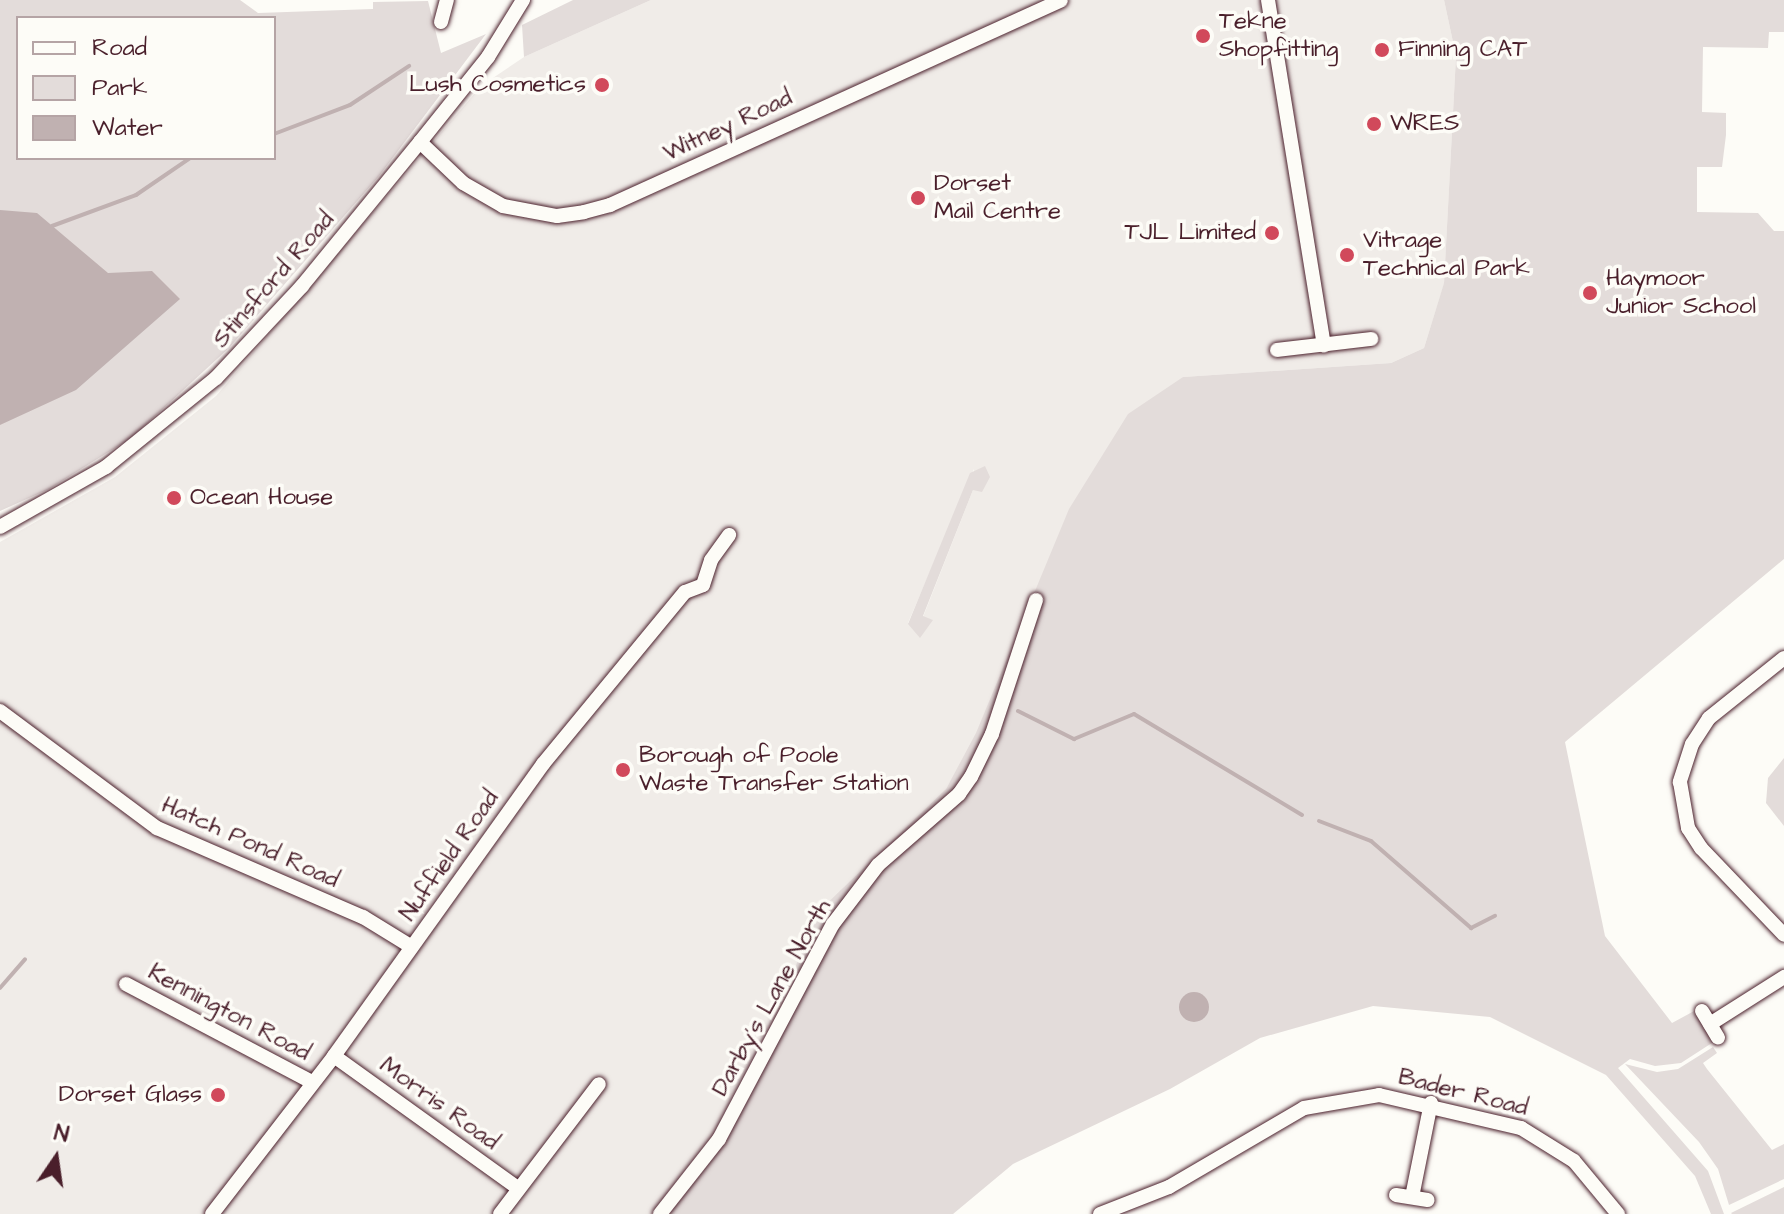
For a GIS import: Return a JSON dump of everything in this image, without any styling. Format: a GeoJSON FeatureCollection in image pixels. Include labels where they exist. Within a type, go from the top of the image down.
{"type":"FeatureCollection","features":[{"type":"Feature","properties":{"kind":"street"},"geometry":{"type":"LineString","coordinates":[[441,22],[447,0]]}},
{"type":"Feature","properties":{"kind":"street","name":"Stinsford Road"},"geometry":{"type":"LineString","coordinates":[[0,527],[106,467],[216,378],[302,286],[420,142],[494,48],[523,0]]}},
{"type":"Feature","properties":{"kind":"street","name":"Witney Road"},"geometry":{"type":"LineString","coordinates":[[420,142],[463,183],[503,206],[557,216],[584,212],[610,205],[1061,0]]}},
{"type":"Feature","properties":{"kind":"street"},"geometry":{"type":"LineString","coordinates":[[1268,0],[1324,345]]}},
{"type":"Feature","properties":{"kind":"street"},"geometry":{"type":"LineString","coordinates":[[1277,350],[1371,339]]}},
{"type":"Feature","properties":{"kind":"street","name":"Nuffield Road"},"geometry":{"type":"LineString","coordinates":[[212,1214],[334,1056],[543,764],[685,592],[703,585],[711,560],[729,535]]}},
{"type":"Feature","properties":{"kind":"street","name":"Darby's Lane North"},"geometry":{"type":"LineString","coordinates":[[660,1214],[719,1139],[841,913],[878,865],[959,794],[971,777],[992,734],[1036,600]]}},
{"type":"Feature","properties":{"kind":"street"},"geometry":{"type":"LineString","coordinates":[[1784,658],[1709,718],[1692,744],[1680,782],[1683,811],[1701,848],[1784,935]]}},
{"type":"Feature","properties":{"kind":"street","name":"Hatch Pond Road"},"geometry":{"type":"LineString","coordinates":[[0,711],[157,828],[363,917],[412,947]]}},
{"type":"Feature","properties":{"kind":"street"},"geometry":{"type":"LineString","coordinates":[[1718,1038],[1706,1018],[1784,977]]}},
{"type":"Feature","properties":{"kind":"street","name":"Kennington Road"},"geometry":{"type":"LineString","coordinates":[[126,984],[312,1082]]}},
{"type":"Feature","properties":{"kind":"street","name":"Morris Road"},"geometry":{"type":"LineString","coordinates":[[334,1056],[518,1188]]}},
{"type":"Feature","properties":{"kind":"street"},"geometry":{"type":"LineString","coordinates":[[500,1214],[599,1084]]}},
{"type":"Feature","properties":{"kind":"street","name":"Bader Road"},"geometry":{"type":"LineString","coordinates":[[1100,1214],[1169,1187],[1304,1108],[1379,1095],[1431,1103],[1539,1137],[1574,1161],[1618,1214]]}},
{"type":"Feature","properties":{"kind":"street"},"geometry":{"type":"LineString","coordinates":[[1412,1197],[1431,1103]]}},
{"type":"Feature","properties":{"kind":"street"},"geometry":{"type":"LineString","coordinates":[[1396,1195],[1428,1200]]}},
{"type":"Feature","properties":{"kind":"shaded area"},"geometry":{"type":"Polygon","coordinates":[[[651,0],[1444,0],[1456,56],[1444,284],[1424,348],[1391,363],[1183,377],[946,789],[796,965],[783,1024],[706,1158],[660,1214],[0,1214],[0,542],[115,477],[216,396],[481,86],[524,57],[651,0]],[[974,469],[908,623],[932,620],[923,617],[973,490],[974,469]]]}},
{"type":"Feature","properties":{"kind":"green space"},"geometry":{"type":"Polygon","coordinates":[[[0,0],[240,0],[258,13],[373,9],[373,2],[428,1],[441,53],[486,34],[379,176],[229,348],[131,438],[49,489],[0,511],[0,0]]]}},
{"type":"Feature","properties":{"kind":"green space"},"geometry":{"type":"Polygon","coordinates":[[[573,0],[651,0],[524,57],[522,25],[573,0]]]}},
{"type":"Feature","properties":{"kind":"green space"},"geometry":{"type":"Polygon","coordinates":[[[1444,0],[1784,0],[1784,32],[1769,32],[1768,48],[1703,47],[1702,112],[1726,113],[1726,135],[1722,167],[1697,167],[1697,212],[1758,213],[1774,231],[1784,231],[1784,559],[1565,742],[1605,936],[1672,1023],[1696,1010],[1715,1041],[1681,1063],[1655,1066],[1630,1059],[1618,1068],[1708,1171],[1724,1214],[1711,1214],[1695,1176],[1606,1075],[1490,1017],[1373,1006],[1260,1038],[1170,1089],[1013,1164],[953,1214],[660,1214],[691,1181],[783,1024],[796,965],[818,912],[946,789],[976,733],[1069,509],[1128,414],[1183,377],[1391,363],[1424,348],[1444,283],[1456,56],[1444,0]]]}},
{"type":"Feature","properties":{"kind":"green space"},"geometry":{"type":"Polygon","coordinates":[[[985,466],[990,477],[982,492],[973,490],[923,616],[933,620],[920,638],[908,624],[970,473],[985,466]]]}},
{"type":"Feature","properties":{"kind":"green space"},"geometry":{"type":"Polygon","coordinates":[[[1784,758],[1784,826],[1766,803],[1768,778],[1784,758]]]}},
{"type":"Feature","properties":{"kind":"green space"},"geometry":{"type":"Polygon","coordinates":[[[1713,1047],[1717,1053],[1703,1063],[1707,1069],[1772,1150],[1784,1144],[1784,1179],[1729,1205],[1718,1169],[1699,1142],[1625,1064],[1657,1072],[1678,1069],[1713,1047]]]}},
{"type":"Feature","properties":{"kind":"green space"},"geometry":{"type":"Polygon","coordinates":[[[1784,1187],[1784,1214],[1731,1213],[1784,1187]]]}},
{"type":"Feature","properties":{"kind":"water"},"geometry":{"type":"Polygon","coordinates":[[[0,210],[37,213],[108,273],[152,271],[180,299],[76,390],[0,425],[0,210]]]}},
{"type":"Feature","properties":{"kind":"water"},"geometry":{"type":"Polygon","coordinates":[[[1194,992],[1205,996],[1209,1007],[1205,1018],[1194,1022],[1183,1018],[1179,1007],[1183,996],[1194,992]]]}},
{"type":"Feature","properties":{"kind":"waterway"},"geometry":{"type":"LineString","coordinates":[[276,133],[350,105],[409,66]]}},
{"type":"Feature","properties":{"kind":"waterway"},"geometry":{"type":"LineString","coordinates":[[52,226],[136,195],[187,160]]}},
{"type":"Feature","properties":{"kind":"waterway"},"geometry":{"type":"LineString","coordinates":[[1018,711],[1074,739],[1134,714],[1302,815]]}},
{"type":"Feature","properties":{"kind":"waterway"},"geometry":{"type":"LineString","coordinates":[[1319,821],[1371,841],[1471,928],[1495,916]]}},
{"type":"Feature","properties":{"kind":"waterway"},"geometry":{"type":"LineString","coordinates":[[0,988],[25,959]]}},
{"type":"Feature","properties":{"kind":"place","name":"Tekne Shopfitting"},"geometry":{"type":"Point","coordinates":[1203,36]}},
{"type":"Feature","properties":{"kind":"place","name":"Finning CAT"},"geometry":{"type":"Point","coordinates":[1382,50]}},
{"type":"Feature","properties":{"kind":"place","name":"Lush Cosmetics"},"geometry":{"type":"Point","coordinates":[602,85]}},
{"type":"Feature","properties":{"kind":"place","name":"WRES"},"geometry":{"type":"Point","coordinates":[1374,124]}},
{"type":"Feature","properties":{"kind":"place","name":"Dorset Mail Centre"},"geometry":{"type":"Point","coordinates":[918,198]}},
{"type":"Feature","properties":{"kind":"place","name":"TJL Limited"},"geometry":{"type":"Point","coordinates":[1272,233]}},
{"type":"Feature","properties":{"kind":"place","name":"Vitrage Technical Park"},"geometry":{"type":"Point","coordinates":[1347,255]}},
{"type":"Feature","properties":{"kind":"place","name":"Haymoor Junior School"},"geometry":{"type":"Point","coordinates":[1590,293]}},
{"type":"Feature","properties":{"kind":"place","name":"Ocean House"},"geometry":{"type":"Point","coordinates":[174,498]}},
{"type":"Feature","properties":{"kind":"place","name":"Borough of Poole Waste Transfer Station"},"geometry":{"type":"Point","coordinates":[623,770]}},
{"type":"Feature","properties":{"kind":"place","name":"Dorset Glass"},"geometry":{"type":"Point","coordinates":[218,1095]}}]}
